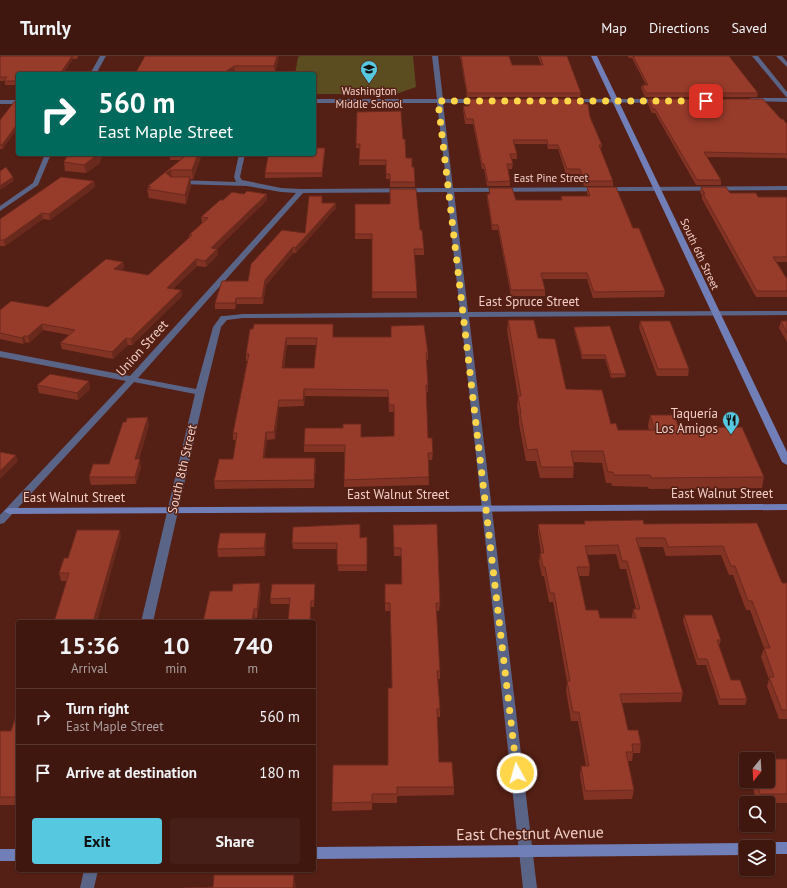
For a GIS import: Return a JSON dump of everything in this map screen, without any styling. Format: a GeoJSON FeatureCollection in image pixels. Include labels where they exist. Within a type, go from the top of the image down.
{"type":"FeatureCollection","features":[{"type":"Feature","properties":{"kind":"street"},"geometry":{"type":"LineString","coordinates":[[94,72],[103,56]]}},
{"type":"Feature","properties":{"kind":"street"},"geometry":{"type":"LineString","coordinates":[[435,56],[438,101],[450,190],[530,888]]}},
{"type":"Feature","properties":{"kind":"street","name":"South 6th Street"},"geometry":{"type":"LineString","coordinates":[[594,56],[614,101],[787,462]]}},
{"type":"Feature","properties":{"kind":"street"},"geometry":{"type":"LineString","coordinates":[[755,56],[787,96]]}},
{"type":"Feature","properties":{"kind":"street"},"geometry":{"type":"LineString","coordinates":[[779,56],[787,65]]}},
{"type":"Feature","properties":{"kind":"street"},"geometry":{"type":"LineString","coordinates":[[743,100],[787,100]]}},
{"type":"Feature","properties":{"kind":"street"},"geometry":{"type":"LineString","coordinates":[[316,101],[485,101]]}},
{"type":"Feature","properties":{"kind":"street"},"geometry":{"type":"LineString","coordinates":[[561,101],[668,101]]}},
{"type":"Feature","properties":{"kind":"street"},"geometry":{"type":"LineString","coordinates":[[0,102],[16,102]]}},
{"type":"Feature","properties":{"kind":"street"},"geometry":{"type":"LineString","coordinates":[[0,209],[36,184],[47,156]]}},
{"type":"Feature","properties":{"kind":"street"},"geometry":{"type":"LineString","coordinates":[[242,156],[237,177],[239,181],[247,184]]}},
{"type":"Feature","properties":{"kind":"street","name":"East Pine Street"},"geometry":{"type":"LineString","coordinates":[[172,182],[247,184],[281,190],[787,188]]}},
{"type":"Feature","properties":{"kind":"street","name":"Union Street"},"geometry":{"type":"LineString","coordinates":[[0,521],[132,379],[301,190]]}},
{"type":"Feature","properties":{"kind":"street","name":"East Spruce Street"},"geometry":{"type":"LineString","coordinates":[[224,318],[243,316],[464,314],[787,313]]}},
{"type":"Feature","properties":{"kind":"street","name":"South 8th Street"},"geometry":{"type":"LineString","coordinates":[[147,620],[200,392],[217,327],[224,318]]}},
{"type":"Feature","properties":{"kind":"street"},"geometry":{"type":"LineString","coordinates":[[0,354],[200,392]]}},
{"type":"Feature","properties":{"kind":"street","name":"East Walnut Street"},"geometry":{"type":"LineString","coordinates":[[9,511],[487,507],[787,507]]}},
{"type":"Feature","properties":{"kind":"street"},"geometry":{"type":"LineString","coordinates":[[775,848],[787,848]]}},
{"type":"Feature","properties":{"kind":"street","name":"East Chestnut Avenue"},"geometry":{"type":"LineString","coordinates":[[316,853],[739,849]]}},
{"type":"Feature","properties":{"kind":"street"},"geometry":{"type":"LineString","coordinates":[[0,855],[16,855]]}},
{"type":"Feature","properties":{"kind":"street"},"geometry":{"type":"LineString","coordinates":[[87,888],[91,872]]}},
{"type":"Feature","properties":{"kind":"shaded area"},"geometry":{"type":"Polygon","coordinates":[[[413,56],[416,87],[396,94],[316,94],[316,72],[295,72],[298,57],[413,56]]]}},
{"type":"Feature","properties":{"kind":"building"},"geometry":{"type":"Polygon","coordinates":[[[0,56],[72,56],[61,72],[16,72],[16,81],[4,81],[7,77],[0,77],[0,56]]]}},
{"type":"Feature","properties":{"kind":"building"},"geometry":{"type":"Polygon","coordinates":[[[145,56],[277,56],[274,66],[234,66],[225,72],[136,72],[145,56]]]}},
{"type":"Feature","properties":{"kind":"building"},"geometry":{"type":"Polygon","coordinates":[[[461,56],[509,56],[512,65],[543,65],[540,56],[567,56],[581,93],[467,93],[461,56]]]}},
{"type":"Feature","properties":{"kind":"building"},"geometry":{"type":"Polygon","coordinates":[[[633,56],[729,56],[758,93],[646,93],[642,85],[648,85],[633,56]]]}},
{"type":"Feature","properties":{"kind":"building"},"geometry":{"type":"Polygon","coordinates":[[[468,99],[583,99],[585,104],[588,104],[590,117],[602,145],[599,145],[613,181],[585,181],[580,169],[567,169],[558,145],[548,145],[547,140],[513,140],[517,154],[510,154],[513,164],[507,164],[510,181],[488,182],[484,164],[482,164],[473,119],[466,119],[463,106],[469,106],[468,99]]]}},
{"type":"Feature","properties":{"kind":"building"},"geometry":{"type":"Polygon","coordinates":[[[648,99],[763,99],[787,124],[787,154],[704,152],[721,180],[697,180],[648,99]]]}},
{"type":"Feature","properties":{"kind":"building"},"geometry":{"type":"Polygon","coordinates":[[[16,102],[16,126],[2,145],[0,145],[0,120],[16,102]]]}},
{"type":"Feature","properties":{"kind":"building"},"geometry":{"type":"Polygon","coordinates":[[[401,111],[406,158],[412,158],[415,182],[390,182],[390,174],[386,174],[386,160],[359,160],[360,144],[356,144],[357,112],[401,111]]]}},
{"type":"Feature","properties":{"kind":"building"},"geometry":{"type":"Polygon","coordinates":[[[316,148],[325,148],[322,173],[265,173],[268,156],[316,156],[316,148]]]}},
{"type":"Feature","properties":{"kind":"building"},"geometry":{"type":"Polygon","coordinates":[[[67,156],[95,156],[84,165],[64,162],[67,156]]]}},
{"type":"Feature","properties":{"kind":"building"},"geometry":{"type":"Polygon","coordinates":[[[186,156],[197,156],[192,170],[171,170],[166,173],[171,177],[190,177],[185,195],[147,189],[151,187],[148,186],[186,156]]]}},
{"type":"Feature","properties":{"kind":"building"},"geometry":{"type":"Polygon","coordinates":[[[6,167],[13,177],[0,186],[0,171],[6,167]]]}},
{"type":"Feature","properties":{"kind":"building"},"geometry":{"type":"Polygon","coordinates":[[[61,177],[94,181],[49,214],[42,213],[4,240],[0,240],[0,219],[61,177]]]}},
{"type":"Feature","properties":{"kind":"building"},"geometry":{"type":"Polygon","coordinates":[[[587,187],[616,187],[633,228],[639,228],[665,291],[594,292],[587,273],[541,273],[545,290],[511,290],[498,225],[492,225],[487,194],[490,194],[489,188],[512,188],[516,200],[562,200],[561,196],[590,196],[587,187]]]}},
{"type":"Feature","properties":{"kind":"building"},"geometry":{"type":"Polygon","coordinates":[[[701,187],[726,187],[730,193],[756,193],[758,197],[787,197],[787,257],[773,257],[787,279],[787,291],[757,291],[703,194],[705,194],[701,187]]]}},
{"type":"Feature","properties":{"kind":"building"},"geometry":{"type":"Polygon","coordinates":[[[390,189],[416,189],[420,230],[422,230],[424,249],[414,249],[417,292],[372,292],[372,234],[355,234],[355,204],[390,204],[390,189]]]}},
{"type":"Feature","properties":{"kind":"building"},"geometry":{"type":"Polygon","coordinates":[[[247,191],[267,194],[211,248],[217,249],[205,261],[196,259],[167,288],[181,290],[131,339],[126,338],[112,352],[60,343],[75,330],[42,324],[28,336],[24,336],[22,338],[0,333],[0,310],[11,301],[48,307],[106,259],[123,262],[114,269],[148,275],[192,235],[189,235],[208,218],[201,217],[220,200],[223,200],[232,192],[244,194],[247,191]]]}},
{"type":"Feature","properties":{"kind":"building"},"geometry":{"type":"Polygon","coordinates":[[[309,196],[322,196],[322,203],[336,203],[295,248],[293,247],[265,280],[262,298],[236,298],[235,303],[215,303],[222,281],[248,281],[251,264],[282,230],[305,233],[309,196]]]}},
{"type":"Feature","properties":{"kind":"building"},"geometry":{"type":"Polygon","coordinates":[[[508,320],[534,320],[538,338],[555,339],[566,389],[602,390],[611,424],[616,423],[618,430],[655,430],[650,415],[674,415],[679,428],[742,427],[764,477],[651,478],[650,475],[614,475],[613,472],[608,472],[603,451],[571,451],[574,467],[541,467],[537,449],[527,450],[518,396],[521,396],[508,320]]]}},
{"type":"Feature","properties":{"kind":"building"},"geometry":{"type":"Polygon","coordinates":[[[640,321],[670,321],[689,369],[658,369],[640,321]]]}},
{"type":"Feature","properties":{"kind":"building"},"geometry":{"type":"Polygon","coordinates":[[[781,321],[787,321],[787,333],[781,321]]]}},
{"type":"Feature","properties":{"kind":"building"},"geometry":{"type":"Polygon","coordinates":[[[254,324],[333,324],[333,337],[391,337],[391,326],[424,325],[428,353],[426,353],[428,385],[426,385],[428,438],[432,438],[433,453],[428,453],[429,477],[344,480],[345,445],[304,445],[305,428],[343,428],[343,424],[361,424],[361,437],[394,436],[394,405],[389,405],[388,390],[304,389],[303,400],[279,400],[274,432],[266,432],[263,458],[315,458],[314,480],[214,481],[219,459],[233,459],[237,433],[233,433],[249,354],[246,354],[250,329],[253,329],[254,324]],[[286,338],[282,368],[314,368],[317,338],[286,338]]]}},
{"type":"Feature","properties":{"kind":"building"},"geometry":{"type":"Polygon","coordinates":[[[610,326],[626,374],[611,374],[605,355],[582,355],[574,327],[610,326]]]}},
{"type":"Feature","properties":{"kind":"building"},"geometry":{"type":"Polygon","coordinates":[[[50,374],[89,381],[77,393],[37,385],[50,374]]]}},
{"type":"Feature","properties":{"kind":"building"},"geometry":{"type":"Polygon","coordinates":[[[148,417],[135,459],[140,459],[135,477],[89,477],[93,464],[109,464],[123,422],[126,422],[127,418],[148,417]]]}},
{"type":"Feature","properties":{"kind":"building"},"geometry":{"type":"Polygon","coordinates":[[[0,452],[16,455],[0,471],[0,452]]]}},
{"type":"Feature","properties":{"kind":"building"},"geometry":{"type":"Polygon","coordinates":[[[643,520],[644,524],[757,523],[782,583],[787,583],[787,710],[782,710],[769,677],[774,677],[764,648],[770,648],[752,601],[748,601],[735,566],[731,566],[723,546],[668,547],[665,538],[636,538],[683,693],[620,694],[628,730],[638,730],[641,744],[632,744],[633,752],[626,752],[634,790],[585,791],[581,766],[589,766],[579,712],[573,712],[567,681],[570,681],[554,593],[550,593],[545,567],[543,567],[540,553],[544,553],[538,524],[585,524],[584,521],[643,520]],[[618,545],[585,546],[590,567],[577,567],[586,610],[598,610],[600,618],[636,618],[633,609],[640,609],[627,561],[622,561],[618,545]]]}},
{"type":"Feature","properties":{"kind":"building"},"geometry":{"type":"Polygon","coordinates":[[[360,524],[360,538],[367,537],[367,565],[337,565],[337,543],[292,543],[293,527],[360,524]]]}},
{"type":"Feature","properties":{"kind":"building"},"geometry":{"type":"Polygon","coordinates":[[[437,524],[440,603],[436,603],[440,671],[437,671],[440,709],[437,709],[439,762],[452,762],[454,787],[397,787],[397,794],[372,794],[372,802],[332,803],[333,765],[388,765],[388,688],[392,688],[390,603],[385,603],[385,584],[402,584],[401,548],[394,548],[393,525],[437,524]]]}},
{"type":"Feature","properties":{"kind":"building"},"geometry":{"type":"Polygon","coordinates":[[[77,530],[120,530],[94,620],[55,620],[69,573],[59,573],[64,558],[68,558],[77,530]]]}},
{"type":"Feature","properties":{"kind":"building"},"geometry":{"type":"Polygon","coordinates":[[[220,533],[266,533],[264,548],[217,549],[220,533]]]}},
{"type":"Feature","properties":{"kind":"building"},"geometry":{"type":"Polygon","coordinates":[[[260,583],[257,609],[254,609],[252,620],[203,620],[210,591],[232,591],[233,584],[260,583]]]}},
{"type":"Feature","properties":{"kind":"building"},"geometry":{"type":"Polygon","coordinates":[[[272,584],[315,584],[314,601],[311,601],[310,620],[288,620],[290,598],[270,599],[272,584]]]}},
{"type":"Feature","properties":{"kind":"building"},"geometry":{"type":"Polygon","coordinates":[[[684,615],[712,615],[721,640],[717,640],[731,680],[740,680],[747,699],[720,699],[707,659],[698,659],[684,615]]]}},
{"type":"Feature","properties":{"kind":"building"},"geometry":{"type":"Polygon","coordinates":[[[16,716],[16,797],[0,797],[0,731],[11,731],[16,716]]]}},
{"type":"Feature","properties":{"kind":"building"},"geometry":{"type":"Polygon","coordinates":[[[775,759],[787,759],[787,794],[760,794],[758,788],[775,788],[775,759]]]}},
{"type":"Feature","properties":{"kind":"building"},"geometry":{"type":"Polygon","coordinates":[[[214,875],[294,875],[293,888],[184,888],[213,887],[214,875]]]}},
{"type":"Feature","properties":{"kind":"place","name":"Washington Middle School"},"geometry":{"type":"Point","coordinates":[369,84]}},
{"type":"Feature","properties":{"kind":"place","name":"Taquería Los Amigos"},"geometry":{"type":"Point","coordinates":[731,435]}},
{"type":"Feature","properties":{"kind":"route"},"geometry":{"type":"LineString","coordinates":[[517,773],[450,190],[438,101],[706,101]]}}]}
